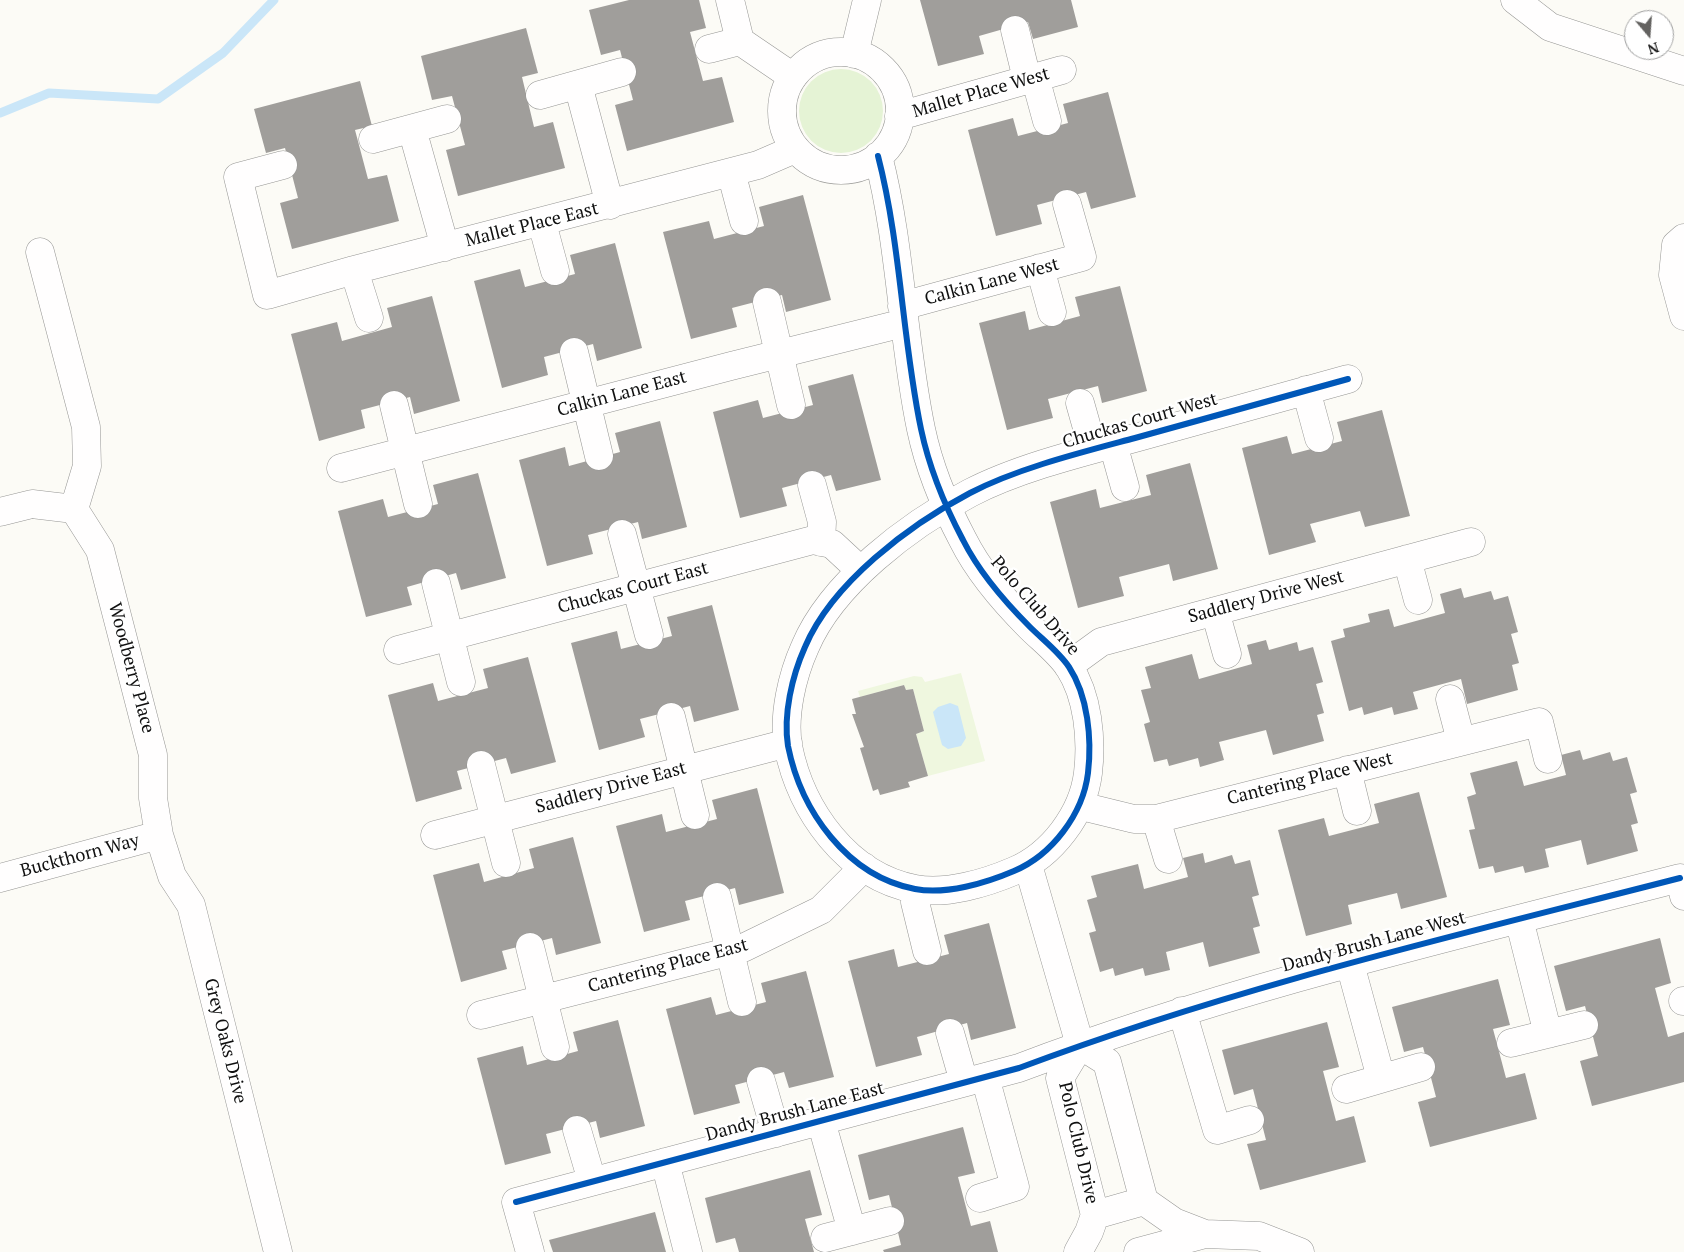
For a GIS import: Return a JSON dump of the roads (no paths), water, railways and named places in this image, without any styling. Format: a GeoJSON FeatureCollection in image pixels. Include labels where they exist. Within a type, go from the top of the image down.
{"type":"FeatureCollection","features":[{"type":"Feature","properties":{"kind":"street"},"geometry":{"type":"LineString","coordinates":[[730,0],[740,41],[793,77]]}},
{"type":"Feature","properties":{"kind":"street"},"geometry":{"type":"LineString","coordinates":[[854,54],[867,0]]}},
{"type":"Feature","properties":{"kind":"street"},"geometry":{"type":"LineString","coordinates":[[1515,0],[1550,27],[1684,71]]}},
{"type":"Feature","properties":{"kind":"street"},"geometry":{"type":"LineString","coordinates":[[1015,30],[1047,121]]}},
{"type":"Feature","properties":{"kind":"street"},"geometry":{"type":"LineString","coordinates":[[709,49],[740,41]]}},
{"type":"Feature","properties":{"kind":"street","name":"Mallet Place West"},"geometry":{"type":"LineString","coordinates":[[831,52],[854,54],[868,58],[883,70],[894,85],[900,103],[899,116],[892,140],[878,156],[864,166],[844,170],[824,168],[806,159],[795,149],[783,127],[781,107],[786,87],[797,70],[813,58],[831,52]]}},
{"type":"Feature","properties":{"kind":"street","name":"Mallet Place West"},"geometry":{"type":"LineString","coordinates":[[899,116],[1062,70]]}},
{"type":"Feature","properties":{"kind":"street"},"geometry":{"type":"LineString","coordinates":[[540,95],[622,72]]}},
{"type":"Feature","properties":{"kind":"street"},"geometry":{"type":"LineString","coordinates":[[578,84],[610,205]]}},
{"type":"Feature","properties":{"kind":"street"},"geometry":{"type":"LineString","coordinates":[[373,139],[447,120]]}},
{"type":"Feature","properties":{"kind":"street"},"geometry":{"type":"LineString","coordinates":[[412,129],[445,247]]}},
{"type":"Feature","properties":{"kind":"street","name":"Mallet Place East"},"geometry":{"type":"LineString","coordinates":[[283,165],[238,178],[267,295],[354,270],[542,223],[758,165],[795,149]]}},
{"type":"Feature","properties":{"kind":"street","name":"Polo Club Drive"},"geometry":{"type":"LineString","coordinates":[[878,156],[889,200],[903,315],[922,432],[946,507],[966,548],[989,580],[1012,609],[1068,666],[1084,702],[1089,735],[1088,772],[1081,806],[1060,835],[1028,865],[1003,876],[978,883],[941,890],[917,890],[891,881],[864,867],[840,847],[820,823],[808,803],[788,743],[788,712],[795,674],[806,644],[822,617],[860,570],[901,536],[946,507]]}},
{"type":"Feature","properties":{"kind":"street"},"geometry":{"type":"LineString","coordinates":[[731,172],[744,221]]}},
{"type":"Feature","properties":{"kind":"street","name":"Calkin Lane West"},"geometry":{"type":"LineString","coordinates":[[903,315],[1040,268],[1082,257],[1067,204]]}},
{"type":"Feature","properties":{"kind":"street"},"geometry":{"type":"LineString","coordinates":[[542,223],[555,271]]}},
{"type":"Feature","properties":{"kind":"street"},"geometry":{"type":"LineString","coordinates":[[1684,238],[1676,245],[1673,275],[1684,316]]}},
{"type":"Feature","properties":{"kind":"street"},"geometry":{"type":"LineString","coordinates":[[0,512],[32,504],[74,509],[87,466],[86,427],[40,252]]}},
{"type":"Feature","properties":{"kind":"street"},"geometry":{"type":"LineString","coordinates":[[1040,268],[1052,312]]}},
{"type":"Feature","properties":{"kind":"street"},"geometry":{"type":"LineString","coordinates":[[354,270],[369,318]]}},
{"type":"Feature","properties":{"kind":"street"},"geometry":{"type":"LineString","coordinates":[[767,302],[791,406]]}},
{"type":"Feature","properties":{"kind":"street","name":"Calkin Lane East"},"geometry":{"type":"LineString","coordinates":[[340,468],[778,354],[903,315]]}},
{"type":"Feature","properties":{"kind":"street"},"geometry":{"type":"LineString","coordinates":[[574,352],[599,456]]}},
{"type":"Feature","properties":{"kind":"street","name":"Chuckas Court West"},"geometry":{"type":"LineString","coordinates":[[946,507],[998,480],[1103,447],[1348,378]]}},
{"type":"Feature","properties":{"kind":"street"},"geometry":{"type":"LineString","coordinates":[[1306,390],[1319,438]]}},
{"type":"Feature","properties":{"kind":"street"},"geometry":{"type":"LineString","coordinates":[[1080,403],[1125,487]]}},
{"type":"Feature","properties":{"kind":"street"},"geometry":{"type":"LineString","coordinates":[[394,405],[418,504]]}},
{"type":"Feature","properties":{"kind":"street"},"geometry":{"type":"LineString","coordinates":[[812,485],[822,522],[821,542],[832,544],[860,570]]}},
{"type":"Feature","properties":{"kind":"street","name":"Woodberry Place"},"geometry":{"type":"LineString","coordinates":[[74,509],[100,550],[153,754],[153,798],[159,835]]}},
{"type":"Feature","properties":{"kind":"street"},"geometry":{"type":"LineString","coordinates":[[622,534],[648,635]]}},
{"type":"Feature","properties":{"kind":"street","name":"Chuckas Court East"},"geometry":{"type":"LineString","coordinates":[[398,650],[813,540],[821,542]]}},
{"type":"Feature","properties":{"kind":"street","name":"Saddlery Drive West"},"geometry":{"type":"LineString","coordinates":[[1068,666],[1101,642],[1471,542]]}},
{"type":"Feature","properties":{"kind":"street"},"geometry":{"type":"LineString","coordinates":[[1407,559],[1418,600]]}},
{"type":"Feature","properties":{"kind":"street"},"geometry":{"type":"LineString","coordinates":[[436,583],[461,682]]}},
{"type":"Feature","properties":{"kind":"street"},"geometry":{"type":"LineString","coordinates":[[1215,611],[1227,654]]}},
{"type":"Feature","properties":{"kind":"street"},"geometry":{"type":"LineString","coordinates":[[1450,699],[1460,741]]}},
{"type":"Feature","properties":{"kind":"street"},"geometry":{"type":"LineString","coordinates":[[671,717],[695,815]]}},
{"type":"Feature","properties":{"kind":"street","name":"Cantering Place West"},"geometry":{"type":"LineString","coordinates":[[1081,806],[1134,818],[1156,819],[1539,722],[1548,759]]}},
{"type":"Feature","properties":{"kind":"street","name":"Saddlery Drive East"},"geometry":{"type":"LineString","coordinates":[[435,835],[788,743]]}},
{"type":"Feature","properties":{"kind":"street"},"geometry":{"type":"LineString","coordinates":[[480,765],[506,863]]}},
{"type":"Feature","properties":{"kind":"street"},"geometry":{"type":"LineString","coordinates":[[1347,770],[1357,811]]}},
{"type":"Feature","properties":{"kind":"street"},"geometry":{"type":"LineString","coordinates":[[1156,819],[1168,859]]}},
{"type":"Feature","properties":{"kind":"street","name":"Buckthorn Way"},"geometry":{"type":"LineString","coordinates":[[0,878],[159,835]]}},
{"type":"Feature","properties":{"kind":"street","name":"Grey Oaks Drive"},"geometry":{"type":"LineString","coordinates":[[159,835],[172,876],[191,905],[278,1252]]}},
{"type":"Feature","properties":{"kind":"street"},"geometry":{"type":"LineString","coordinates":[[1028,865],[1080,1045],[1107,1062],[1144,1202],[1174,1222],[1205,1234]]}},
{"type":"Feature","properties":{"kind":"street","name":"Cantering Place East"},"geometry":{"type":"LineString","coordinates":[[481,1015],[743,948],[821,910],[864,867]]}},
{"type":"Feature","properties":{"kind":"street","name":"Dandy Brush Lane West"},"geometry":{"type":"LineString","coordinates":[[1080,1045],[1182,1011],[1519,919],[1682,887]]}},
{"type":"Feature","properties":{"kind":"street"},"geometry":{"type":"LineString","coordinates":[[917,890],[915,902],[927,951]]}},
{"type":"Feature","properties":{"kind":"street"},"geometry":{"type":"LineString","coordinates":[[717,897],[742,1002]]}},
{"type":"Feature","properties":{"kind":"street"},"geometry":{"type":"LineString","coordinates":[[1519,919],[1548,1034]]}},
{"type":"Feature","properties":{"kind":"street"},"geometry":{"type":"LineString","coordinates":[[530,947],[555,1047]]}},
{"type":"Feature","properties":{"kind":"street"},"geometry":{"type":"LineString","coordinates":[[1350,964],[1381,1078]]}},
{"type":"Feature","properties":{"kind":"street"},"geometry":{"type":"LineString","coordinates":[[1182,1011],[1217,1130],[1250,1120]]}},
{"type":"Feature","properties":{"kind":"street"},"geometry":{"type":"LineString","coordinates":[[1511,1044],[1584,1024]]}},
{"type":"Feature","properties":{"kind":"street"},"geometry":{"type":"LineString","coordinates":[[950,1033],[974,1080],[1015,1187],[980,1198]]}},
{"type":"Feature","properties":{"kind":"street","name":"Polo Club Drive"},"geometry":{"type":"LineString","coordinates":[[1078,1252],[1089,1232],[1095,1215],[1060,1078],[1080,1045]]}},
{"type":"Feature","properties":{"kind":"street","name":"Dandy Brush Lane East"},"geometry":{"type":"LineString","coordinates":[[530,1252],[516,1202],[1019,1068],[1080,1045]]}},
{"type":"Feature","properties":{"kind":"street"},"geometry":{"type":"LineString","coordinates":[[1346,1089],[1422,1067]]}},
{"type":"Feature","properties":{"kind":"street"},"geometry":{"type":"LineString","coordinates":[[761,1081],[776,1133]]}},
{"type":"Feature","properties":{"kind":"street"},"geometry":{"type":"LineString","coordinates":[[821,1121],[852,1231]]}},
{"type":"Feature","properties":{"kind":"street"},"geometry":{"type":"LineString","coordinates":[[577,1130],[592,1181]]}},
{"type":"Feature","properties":{"kind":"street"},"geometry":{"type":"LineString","coordinates":[[665,1162],[688,1252]]}},
{"type":"Feature","properties":{"kind":"street","name":"Polo Club Drive"},"geometry":{"type":"LineString","coordinates":[[1095,1215],[1144,1202]]}},
{"type":"Feature","properties":{"kind":"street"},"geometry":{"type":"LineString","coordinates":[[824,1238],[890,1221]]}},
{"type":"Feature","properties":{"kind":"street"},"geometry":{"type":"LineString","coordinates":[[1138,1252],[1205,1234],[1259,1236],[1300,1252]]}},
{"type":"Feature","properties":{"kind":"water"},"geometry":{"type":"Polygon","coordinates":[[[950,703],[958,706],[966,738],[961,746],[948,749],[942,745],[933,712],[938,707],[950,703]]]}},
{"type":"Feature","properties":{"kind":"waterway"},"geometry":{"type":"LineString","coordinates":[[0,113],[49,93],[158,99],[223,53],[274,0]]}}]}
